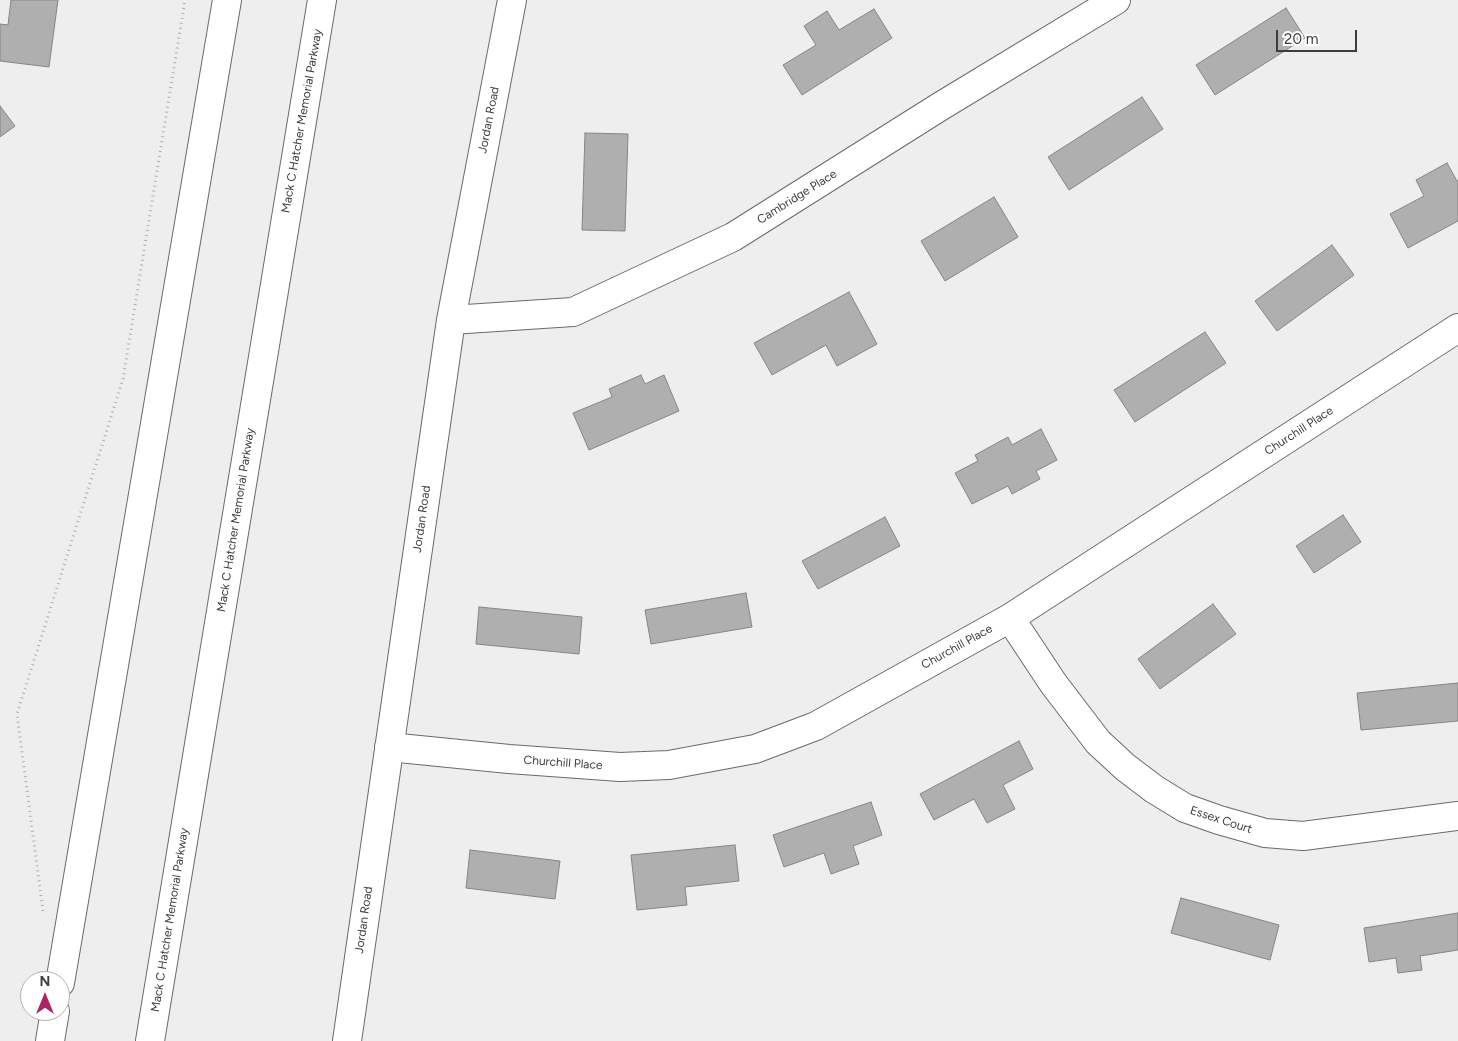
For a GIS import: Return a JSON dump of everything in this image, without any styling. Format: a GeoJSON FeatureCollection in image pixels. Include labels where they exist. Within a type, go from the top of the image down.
{"type":"FeatureCollection","features":[{"type":"Feature","properties":{"kind":"main road"},"geometry":{"type":"LineString","coordinates":[[62,971],[227,0]]}},
{"type":"Feature","properties":{"kind":"main road","name":"Mack C Hatcher Memorial Parkway"},"geometry":{"type":"LineString","coordinates":[[150,1041],[322,0]]}},
{"type":"Feature","properties":{"kind":"main road","name":"Jordan Road"},"geometry":{"type":"LineString","coordinates":[[347,1041],[451,320],[512,0]]}},
{"type":"Feature","properties":{"kind":"main road","name":"Cambridge Place"},"geometry":{"type":"LineString","coordinates":[[451,320],[573,312],[733,237],[932,111],[1116,0]]}},
{"type":"Feature","properties":{"kind":"main road","name":"Churchill Place"},"geometry":{"type":"LineString","coordinates":[[389,747],[509,759],[620,767],[669,765],[755,750],[816,726],[1010,618],[1458,328]]}},
{"type":"Feature","properties":{"kind":"main road","name":"Essex Court"},"geometry":{"type":"LineString","coordinates":[[1010,618],[1053,683],[1098,742],[1126,768],[1154,790],[1185,808],[1265,833],[1303,836],[1458,816]]}},
{"type":"Feature","properties":{"kind":"main road"},"geometry":{"type":"LineString","coordinates":[[50,1041],[53,1021]]}},
{"type":"Feature","properties":{"kind":"path"},"geometry":{"type":"LineString","coordinates":[[43,912],[17,714],[123,379],[186,0]]}},
{"type":"Feature","properties":{"kind":"building"},"geometry":{"type":"Polygon","coordinates":[[[11,0],[58,0],[49,67],[0,61],[0,24],[8,25],[11,0]]]}},
{"type":"Feature","properties":{"kind":"building"},"geometry":{"type":"Polygon","coordinates":[[[1286,8],[1305,38],[1215,95],[1196,65],[1286,8]]]}},
{"type":"Feature","properties":{"kind":"building"},"geometry":{"type":"Polygon","coordinates":[[[874,9],[892,38],[802,95],[783,65],[816,45],[804,26],[827,11],[839,30],[874,9]]]}},
{"type":"Feature","properties":{"kind":"building"},"geometry":{"type":"Polygon","coordinates":[[[1142,97],[1163,129],[1069,190],[1048,157],[1142,97]]]}},
{"type":"Feature","properties":{"kind":"building"},"geometry":{"type":"Polygon","coordinates":[[[0,106],[15,126],[0,137],[0,106]]]}},
{"type":"Feature","properties":{"kind":"building"},"geometry":{"type":"Polygon","coordinates":[[[585,133],[628,134],[625,231],[582,230],[585,133]]]}},
{"type":"Feature","properties":{"kind":"building"},"geometry":{"type":"Polygon","coordinates":[[[1447,163],[1458,181],[1458,221],[1408,248],[1390,214],[1424,196],[1416,180],[1447,163]]]}},
{"type":"Feature","properties":{"kind":"building"},"geometry":{"type":"Polygon","coordinates":[[[994,197],[1018,237],[945,281],[921,241],[994,197]]]}},
{"type":"Feature","properties":{"kind":"building"},"geometry":{"type":"Polygon","coordinates":[[[1332,245],[1354,275],[1277,331],[1255,301],[1332,245]]]}},
{"type":"Feature","properties":{"kind":"building"},"geometry":{"type":"Polygon","coordinates":[[[849,292],[877,344],[837,366],[826,345],[772,375],[754,343],[849,292]]]}},
{"type":"Feature","properties":{"kind":"building"},"geometry":{"type":"Polygon","coordinates":[[[1205,332],[1226,363],[1135,422],[1114,390],[1205,332]]]}},
{"type":"Feature","properties":{"kind":"building"},"geometry":{"type":"Polygon","coordinates":[[[641,375],[645,384],[664,375],[679,411],[589,450],[573,413],[612,397],[609,389],[641,375]]]}},
{"type":"Feature","properties":{"kind":"building"},"geometry":{"type":"Polygon","coordinates":[[[1041,429],[1057,460],[1036,471],[1040,479],[1012,494],[1008,486],[972,504],[955,473],[978,461],[975,455],[1008,437],[1012,445],[1041,429]]]}},
{"type":"Feature","properties":{"kind":"building"},"geometry":{"type":"Polygon","coordinates":[[[1343,515],[1361,542],[1314,573],[1296,546],[1343,515]]]}},
{"type":"Feature","properties":{"kind":"building"},"geometry":{"type":"Polygon","coordinates":[[[885,517],[900,546],[818,589],[802,561],[885,517]]]}},
{"type":"Feature","properties":{"kind":"building"},"geometry":{"type":"Polygon","coordinates":[[[746,593],[752,627],[651,644],[645,610],[746,593]]]}},
{"type":"Feature","properties":{"kind":"building"},"geometry":{"type":"Polygon","coordinates":[[[1213,604],[1236,634],[1160,689],[1138,659],[1213,604]]]}},
{"type":"Feature","properties":{"kind":"building"},"geometry":{"type":"Polygon","coordinates":[[[479,607],[582,617],[579,654],[476,644],[479,607]]]}},
{"type":"Feature","properties":{"kind":"building"},"geometry":{"type":"Polygon","coordinates":[[[1458,683],[1458,721],[1361,730],[1357,693],[1458,683]]]}},
{"type":"Feature","properties":{"kind":"building"},"geometry":{"type":"Polygon","coordinates":[[[1019,741],[1033,769],[1003,785],[1015,809],[987,823],[974,799],[934,820],[920,794],[1019,741]]]}},
{"type":"Feature","properties":{"kind":"building"},"geometry":{"type":"Polygon","coordinates":[[[871,802],[882,835],[853,846],[859,864],[831,874],[824,853],[784,867],[773,835],[871,802]]]}},
{"type":"Feature","properties":{"kind":"building"},"geometry":{"type":"Polygon","coordinates":[[[735,845],[739,881],[685,887],[687,905],[637,910],[631,855],[735,845]]]}},
{"type":"Feature","properties":{"kind":"building"},"geometry":{"type":"Polygon","coordinates":[[[470,850],[560,861],[555,899],[466,888],[470,850]]]}},
{"type":"Feature","properties":{"kind":"building"},"geometry":{"type":"Polygon","coordinates":[[[1181,898],[1279,925],[1270,960],[1171,933],[1181,898]]]}},
{"type":"Feature","properties":{"kind":"building"},"geometry":{"type":"Polygon","coordinates":[[[1458,913],[1458,950],[1420,956],[1422,970],[1398,973],[1396,958],[1369,962],[1364,928],[1458,913]]]}}]}
